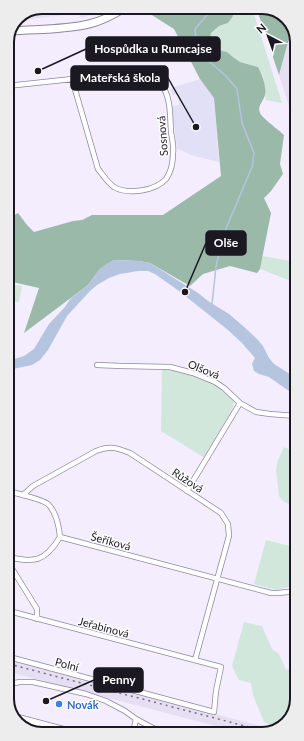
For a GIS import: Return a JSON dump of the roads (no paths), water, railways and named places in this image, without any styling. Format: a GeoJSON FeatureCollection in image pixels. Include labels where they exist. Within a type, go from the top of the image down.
{"type":"FeatureCollection","features":[{"type":"Feature","properties":{"kind":"street"},"geometry":{"type":"LineString","coordinates":[[16,31],[70,28],[90,24],[113,14]]}},
{"type":"Feature","properties":{"kind":"street","name":"Sosnová"},"geometry":{"type":"LineString","coordinates":[[14,85],[72,79],[138,72],[152,76],[163,86],[168,100],[174,152],[171,169],[166,179],[154,187],[142,190],[126,191],[115,187],[107,181],[98,169],[72,79]]}},
{"type":"Feature","properties":{"kind":"street","name":"Olšová"},"geometry":{"type":"LineString","coordinates":[[97,365],[170,367],[193,373],[224,388],[240,403],[256,412],[290,416]]}},
{"type":"Feature","properties":{"kind":"street"},"geometry":{"type":"LineString","coordinates":[[187,491],[240,403]]}},
{"type":"Feature","properties":{"kind":"street","name":"Růžová"},"geometry":{"type":"LineString","coordinates":[[24,495],[37,483],[96,451],[107,447],[119,448],[130,453],[222,514],[228,524],[228,536],[195,660]]}},
{"type":"Feature","properties":{"kind":"street"},"geometry":{"type":"LineString","coordinates":[[14,492],[47,504],[55,514],[59,526],[60,537],[51,550],[35,560],[26,561],[14,558]]}},
{"type":"Feature","properties":{"kind":"street","name":"Šeříková"},"geometry":{"type":"LineString","coordinates":[[60,537],[217,579]]}},
{"type":"Feature","properties":{"kind":"street"},"geometry":{"type":"LineString","coordinates":[[14,572],[37,609],[37,619]]}},
{"type":"Feature","properties":{"kind":"street"},"geometry":{"type":"LineString","coordinates":[[217,579],[271,593],[290,592]]}},
{"type":"Feature","properties":{"kind":"street","name":"Jeřabinová"},"geometry":{"type":"LineString","coordinates":[[14,613],[221,667],[216,691],[214,712]]}},
{"type":"Feature","properties":{"kind":"street","name":"Polní"},"geometry":{"type":"LineString","coordinates":[[14,659],[214,712]]}},
{"type":"Feature","properties":{"kind":"street"},"geometry":{"type":"LineString","coordinates":[[14,683],[34,682],[86,694],[125,710],[136,719],[151,727]]}},
{"type":"Feature","properties":{"kind":"street"},"geometry":{"type":"LineString","coordinates":[[134,727],[136,719]]}},
{"type":"Feature","properties":{"kind":"street"},"geometry":{"type":"LineString","coordinates":[[24,720],[51,727]]}},
{"type":"Feature","properties":{"kind":"waterway"},"geometry":{"type":"LineString","coordinates":[[208,14],[195,29],[196,43],[203,56],[226,76],[237,89],[242,123],[254,153],[252,167],[222,238],[216,267],[212,304]]}},
{"type":"Feature","properties":{"kind":"railway"},"geometry":{"type":"LineString","coordinates":[[14,665],[249,727]]}},
{"type":"Feature","properties":{"kind":"place","name":"Hospůdka u Rumcajse"},"geometry":{"type":"Point","coordinates":[38,71]}},
{"type":"Feature","properties":{"kind":"place","name":"Mateřská škola"},"geometry":{"type":"Point","coordinates":[196,127]}},
{"type":"Feature","properties":{"kind":"place","name":"Olše"},"geometry":{"type":"Point","coordinates":[185,292]}},
{"type":"Feature","properties":{"kind":"place","name":"Penny"},"geometry":{"type":"Point","coordinates":[46,701]}},
{"type":"Feature","properties":{"kind":"place","name":"Novák"},"geometry":{"type":"Point","coordinates":[59,704]}}]}
